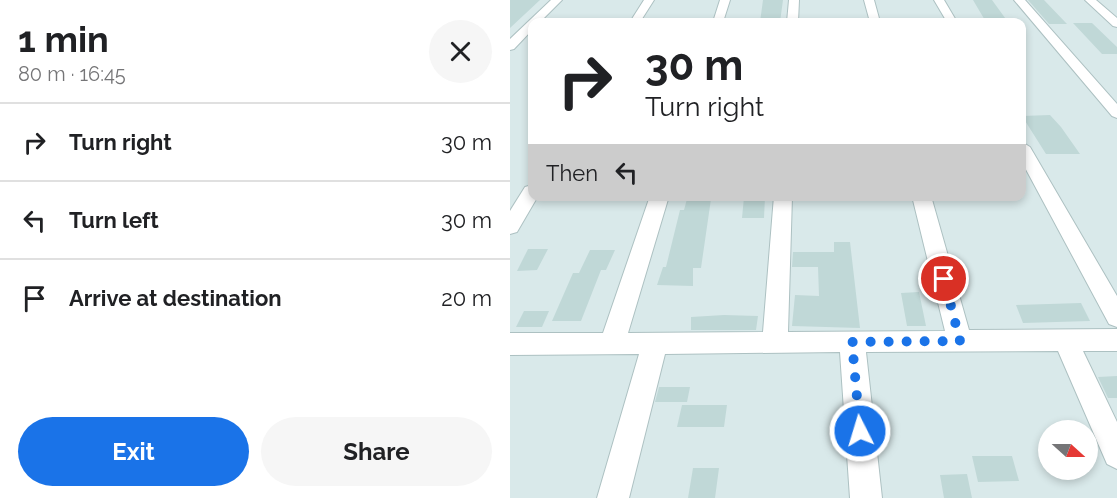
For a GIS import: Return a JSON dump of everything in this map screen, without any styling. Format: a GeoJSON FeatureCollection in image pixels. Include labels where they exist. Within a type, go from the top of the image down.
{"type":"FeatureCollection","features":[{"type":"Feature","properties":{"kind":"street"},"geometry":{"type":"LineString","coordinates":[[538,18],[557,0]]}},
{"type":"Feature","properties":{"kind":"street"},"geometry":{"type":"LineString","coordinates":[[638,18],[649,0]]}},
{"type":"Feature","properties":{"kind":"street"},"geometry":{"type":"LineString","coordinates":[[719,18],[725,0]]}},
{"type":"Feature","properties":{"kind":"street"},"geometry":{"type":"LineString","coordinates":[[793,18],[794,0]]}},
{"type":"Feature","properties":{"kind":"street"},"geometry":{"type":"LineString","coordinates":[[869,0],[874,18]]}},
{"type":"Feature","properties":{"kind":"street"},"geometry":{"type":"LineString","coordinates":[[939,0],[950,18]]}},
{"type":"Feature","properties":{"kind":"street"},"geometry":{"type":"LineString","coordinates":[[1019,0],[1117,113]]}},
{"type":"Feature","properties":{"kind":"street"},"geometry":{"type":"LineString","coordinates":[[1090,0],[1117,24]]}},
{"type":"Feature","properties":{"kind":"street"},"geometry":{"type":"LineString","coordinates":[[510,46],[528,28]]}},
{"type":"Feature","properties":{"kind":"street"},"geometry":{"type":"LineString","coordinates":[[1026,154],[1117,317]]}},
{"type":"Feature","properties":{"kind":"street"},"geometry":{"type":"LineString","coordinates":[[510,227],[528,198]]}},
{"type":"Feature","properties":{"kind":"street"},"geometry":{"type":"LineString","coordinates":[[612,344],[658,201]]}},
{"type":"Feature","properties":{"kind":"street"},"geometry":{"type":"LineString","coordinates":[[775,343],[783,201]]}},
{"type":"Feature","properties":{"kind":"street"},"geometry":{"type":"LineString","coordinates":[[922,201],[960,341]]}},
{"type":"Feature","properties":{"kind":"street"},"geometry":{"type":"LineString","coordinates":[[510,344],[1117,340]]}},
{"type":"Feature","properties":{"kind":"street"},"geometry":{"type":"LineString","coordinates":[[1066,341],[1117,454]]}},
{"type":"Feature","properties":{"kind":"street"},"geometry":{"type":"LineString","coordinates":[[852,342],[866,498]]}},
{"type":"Feature","properties":{"kind":"street"},"geometry":{"type":"LineString","coordinates":[[613,498],[655,343]]}},
{"type":"Feature","properties":{"kind":"shaded area"},"geometry":{"type":"Polygon","coordinates":[[[510,0],[1117,0],[1117,498],[510,498],[510,0]]]}},
{"type":"Feature","properties":{"kind":"building"},"geometry":{"type":"Polygon","coordinates":[[[510,0],[540,0],[510,28],[510,0]]]}},
{"type":"Feature","properties":{"kind":"building"},"geometry":{"type":"Polygon","coordinates":[[[763,0],[783,0],[781,18],[761,18],[763,0]]]}},
{"type":"Feature","properties":{"kind":"building"},"geometry":{"type":"Polygon","coordinates":[[[973,0],[992,0],[1005,18],[984,18],[973,0]]]}},
{"type":"Feature","properties":{"kind":"building"},"geometry":{"type":"Polygon","coordinates":[[[1028,0],[1044,0],[1067,24],[1049,24],[1028,0]]]}},
{"type":"Feature","properties":{"kind":"building"},"geometry":{"type":"Polygon","coordinates":[[[1073,23],[1092,23],[1117,47],[1117,54],[1102,54],[1073,23]]]}},
{"type":"Feature","properties":{"kind":"building"},"geometry":{"type":"Polygon","coordinates":[[[1050,115],[1080,154],[1046,154],[1026,122],[1026,116],[1050,115]]]}},
{"type":"Feature","properties":{"kind":"building"},"geometry":{"type":"Polygon","coordinates":[[[686,201],[711,201],[701,268],[693,268],[693,286],[657,285],[663,267],[666,267],[680,210],[684,210],[686,201]]]}},
{"type":"Feature","properties":{"kind":"building"},"geometry":{"type":"Polygon","coordinates":[[[744,201],[765,201],[764,218],[742,218],[744,201]]]}},
{"type":"Feature","properties":{"kind":"building"},"geometry":{"type":"Polygon","coordinates":[[[834,242],[850,242],[860,328],[792,326],[795,295],[819,296],[818,267],[792,267],[793,252],[834,252],[834,242]]]}},
{"type":"Feature","properties":{"kind":"building"},"geometry":{"type":"Polygon","coordinates":[[[528,249],[548,249],[537,270],[517,271],[528,249]]]}},
{"type":"Feature","properties":{"kind":"building"},"geometry":{"type":"Polygon","coordinates":[[[590,250],[615,250],[606,270],[601,270],[581,321],[552,321],[573,273],[579,273],[590,250]]]}},
{"type":"Feature","properties":{"kind":"building"},"geometry":{"type":"Polygon","coordinates":[[[919,292],[926,326],[907,326],[901,293],[919,292]]]}},
{"type":"Feature","properties":{"kind":"building"},"geometry":{"type":"Polygon","coordinates":[[[1081,303],[1090,321],[1023,323],[1016,305],[1081,303]]]}},
{"type":"Feature","properties":{"kind":"building"},"geometry":{"type":"Polygon","coordinates":[[[524,311],[549,311],[542,327],[516,327],[524,311]]]}},
{"type":"Feature","properties":{"kind":"building"},"geometry":{"type":"Polygon","coordinates":[[[758,316],[756,330],[691,330],[691,317],[758,316]]]}},
{"type":"Feature","properties":{"kind":"building"},"geometry":{"type":"Polygon","coordinates":[[[1117,376],[1117,398],[1108,398],[1098,377],[1117,376]]]}},
{"type":"Feature","properties":{"kind":"building"},"geometry":{"type":"Polygon","coordinates":[[[659,387],[690,387],[687,402],[655,402],[659,387]]]}},
{"type":"Feature","properties":{"kind":"building"},"geometry":{"type":"Polygon","coordinates":[[[682,405],[727,405],[724,427],[677,427],[682,405]]]}},
{"type":"Feature","properties":{"kind":"building"},"geometry":{"type":"Polygon","coordinates":[[[972,456],[1012,456],[1019,481],[978,482],[972,456]]]}},
{"type":"Feature","properties":{"kind":"building"},"geometry":{"type":"Polygon","coordinates":[[[693,468],[719,468],[715,498],[688,498],[693,468]]]}},
{"type":"Feature","properties":{"kind":"building"},"geometry":{"type":"Polygon","coordinates":[[[967,474],[972,498],[944,498],[940,475],[967,474]]]}},
{"type":"Feature","properties":{"kind":"route"},"geometry":{"type":"LineString","coordinates":[[860,431],[852,342],[960,341],[944,279]]}}]}
